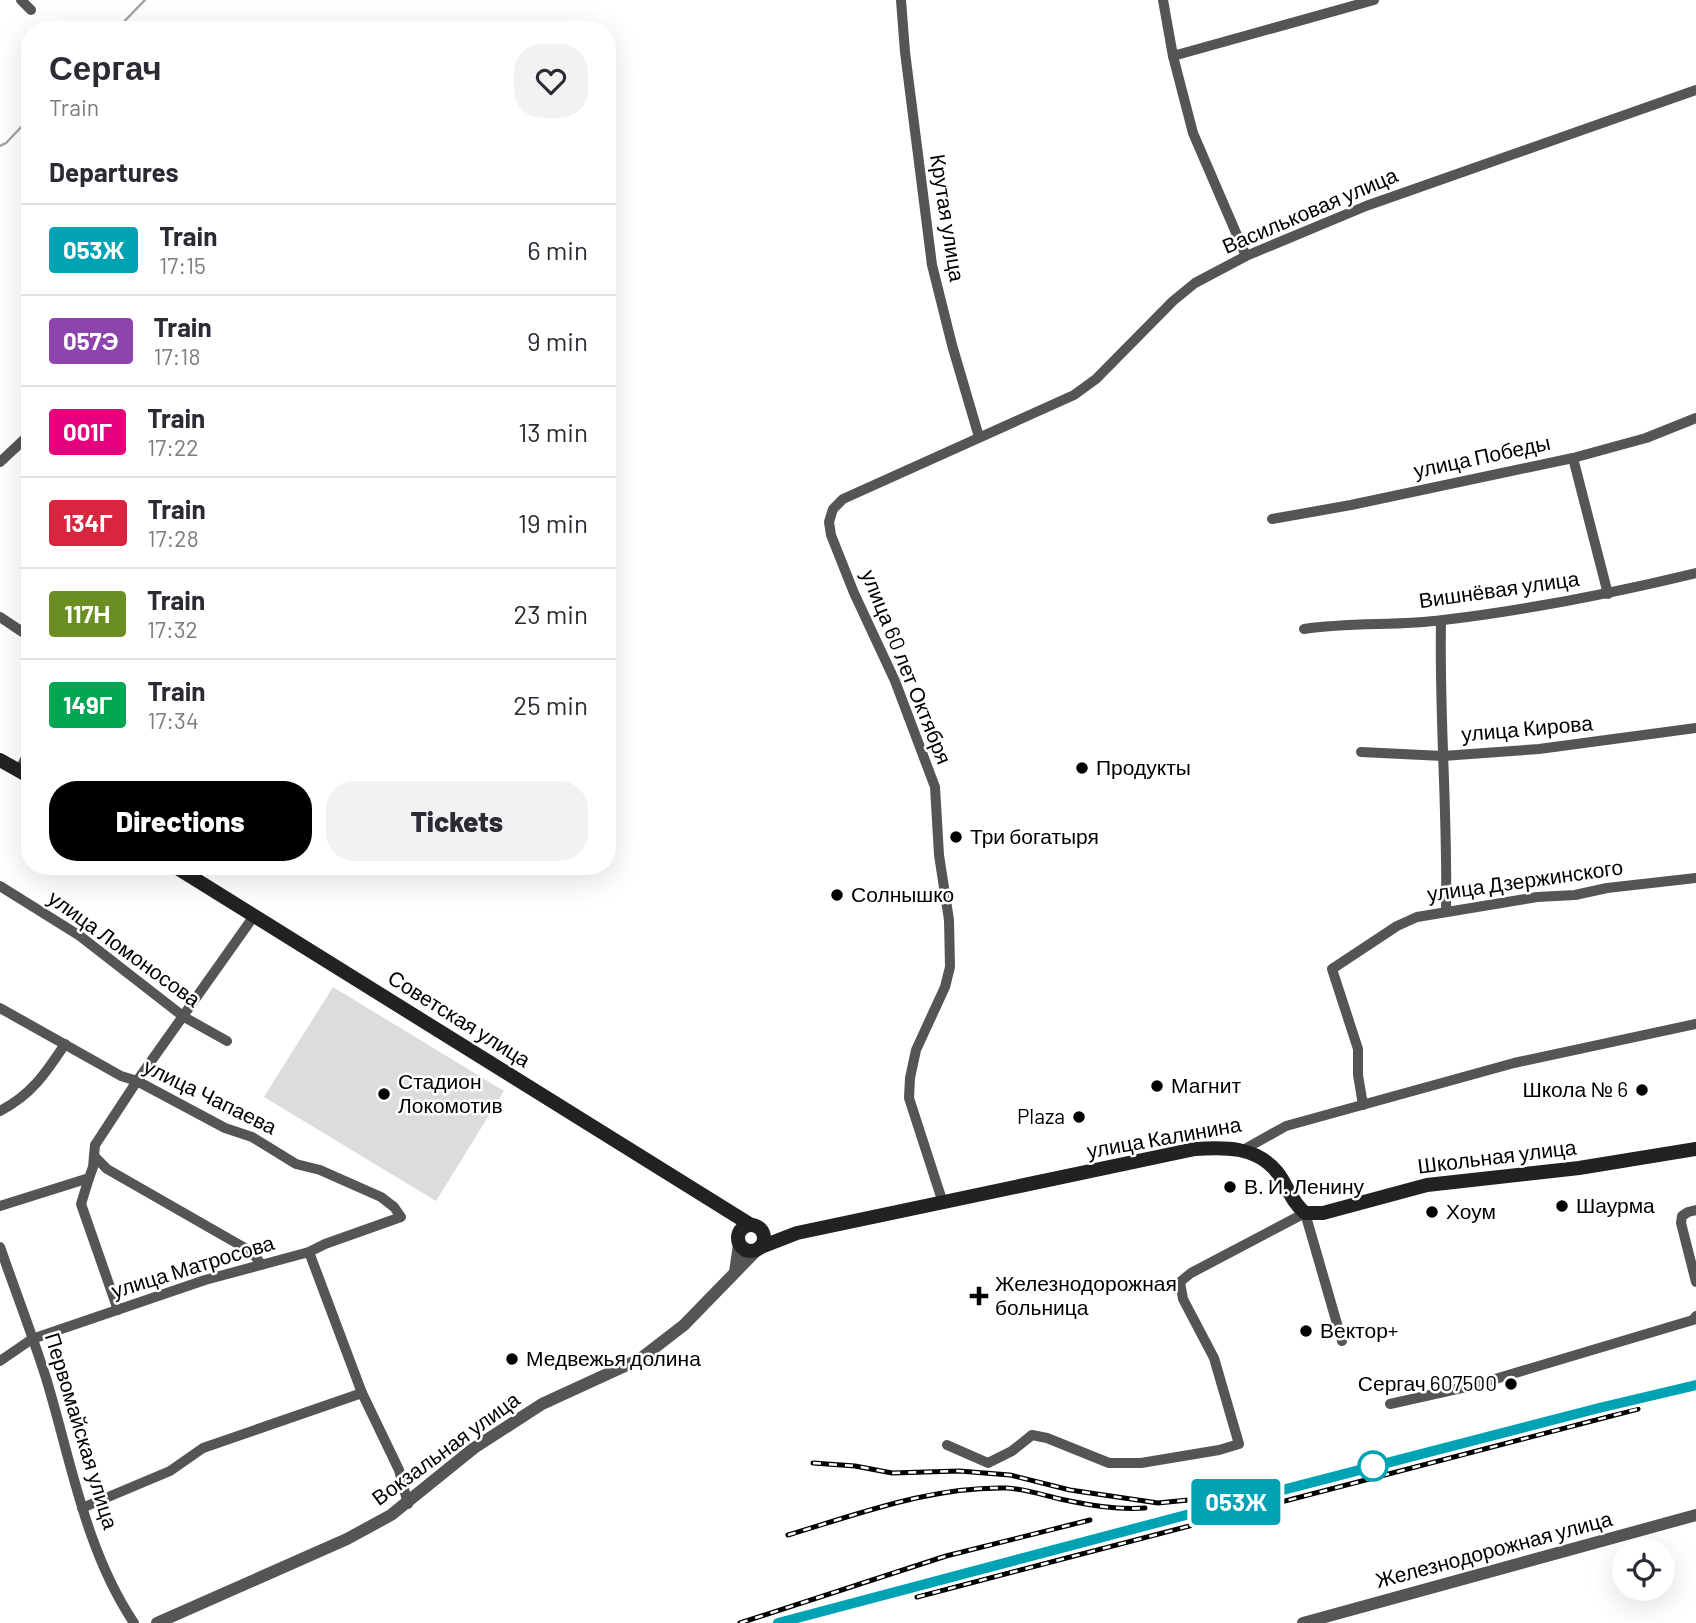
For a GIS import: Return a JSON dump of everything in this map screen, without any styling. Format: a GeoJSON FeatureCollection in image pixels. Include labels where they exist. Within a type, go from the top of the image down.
{"type":"FeatureCollection","features":[{"type":"Feature","properties":{"kind":"main road"},"geometry":{"type":"LineString","coordinates":[[0,760],[21,772]]}},
{"type":"Feature","properties":{"kind":"main road","name":"Советская улица"},"geometry":{"type":"LineString","coordinates":[[188,875],[722,1206],[747,1233],[747,1251],[759,1249]]}},
{"type":"Feature","properties":{"kind":"main road","name":"улица Калинина"},"geometry":{"type":"LineString","coordinates":[[797,1233],[1195,1149],[1226,1147],[1243,1150]]}},
{"type":"Feature","properties":{"kind":"main road","name":"Школьная улица"},"geometry":{"type":"LineString","coordinates":[[1304,1213],[1323,1213],[1427,1185],[1579,1168],[1696,1149]]}},
{"type":"Feature","properties":{"kind":"main road"},"geometry":{"type":"LineString","coordinates":[[1243,1150],[1266,1161],[1278,1172],[1294,1203],[1304,1213]]}},
{"type":"Feature","properties":{"kind":"main road"},"geometry":{"type":"LineString","coordinates":[[747,1233],[797,1233]]}},
{"type":"Feature","properties":{"kind":"main road"},"geometry":{"type":"LineString","coordinates":[[747,1233],[765,1238],[759,1249]]}},
{"type":"Feature","properties":{"kind":"main road"},"geometry":{"type":"LineString","coordinates":[[759,1249],[797,1233]]}},
{"type":"Feature","properties":{"kind":"street"},"geometry":{"type":"LineString","coordinates":[[21,0],[31,10]]}},
{"type":"Feature","properties":{"kind":"street","name":"Крутая улица"},"geometry":{"type":"LineString","coordinates":[[901,0],[906,65],[932,265],[979,437]]}},
{"type":"Feature","properties":{"kind":"street"},"geometry":{"type":"LineString","coordinates":[[1163,0],[1173,56],[1193,133],[1246,256]]}},
{"type":"Feature","properties":{"kind":"street"},"geometry":{"type":"LineString","coordinates":[[1173,56],[1374,0]]}},
{"type":"Feature","properties":{"kind":"street","name":"Васильковая улица"},"geometry":{"type":"LineString","coordinates":[[979,437],[1074,395],[1096,379],[1173,301],[1195,283],[1246,256],[1366,206],[1696,90]]}},
{"type":"Feature","properties":{"kind":"street","name":"улица Победы"},"geometry":{"type":"LineString","coordinates":[[1272,519],[1573,458],[1646,439],[1696,418]]}},
{"type":"Feature","properties":{"kind":"street","name":"улица 60 лет Октября"},"geometry":{"type":"LineString","coordinates":[[943,1203],[909,1098],[916,1050],[945,987],[950,967],[949,920],[939,855],[935,788],[895,681],[835,547],[829,522],[833,509],[843,499],[979,437]]}},
{"type":"Feature","properties":{"kind":"street"},"geometry":{"type":"LineString","coordinates":[[0,463],[21,443]]}},
{"type":"Feature","properties":{"kind":"street"},"geometry":{"type":"LineString","coordinates":[[1573,458],[1608,594]]}},
{"type":"Feature","properties":{"kind":"street","name":"Вишнёвая улица"},"geometry":{"type":"LineString","coordinates":[[1304,629],[1336,624],[1441,621],[1608,594],[1696,573]]}},
{"type":"Feature","properties":{"kind":"street"},"geometry":{"type":"LineString","coordinates":[[0,617],[21,631]]}},
{"type":"Feature","properties":{"kind":"street"},"geometry":{"type":"LineString","coordinates":[[1441,621],[1446,911]]}},
{"type":"Feature","properties":{"kind":"street","name":"улица Кирова"},"geometry":{"type":"LineString","coordinates":[[1361,752],[1443,756],[1539,749],[1696,728]]}},
{"type":"Feature","properties":{"kind":"street","name":"улица Дзержинского"},"geometry":{"type":"LineString","coordinates":[[1363,1105],[1358,1075],[1358,1049],[1332,969],[1397,926],[1417,917],[1537,897],[1575,895],[1607,888],[1696,878]]}},
{"type":"Feature","properties":{"kind":"street","name":"улица Ломоносова"},"geometry":{"type":"LineString","coordinates":[[0,886],[80,936],[184,1017],[227,1041]]}},
{"type":"Feature","properties":{"kind":"street"},"geometry":{"type":"LineString","coordinates":[[118,1310],[81,1205],[93,1167],[95,1145],[254,916]]}},
{"type":"Feature","properties":{"kind":"street","name":"улица Чапаева"},"geometry":{"type":"LineString","coordinates":[[0,1008],[121,1076],[225,1128],[252,1137],[296,1164],[320,1170],[381,1197],[394,1207],[401,1217]]}},
{"type":"Feature","properties":{"kind":"street","name":"улица Калинина"},"geometry":{"type":"LineString","coordinates":[[1243,1150],[1286,1126],[1514,1063],[1696,1024]]}},
{"type":"Feature","properties":{"kind":"street"},"geometry":{"type":"LineString","coordinates":[[0,1111],[12,1105],[41,1080],[65,1044]]}},
{"type":"Feature","properties":{"kind":"street"},"geometry":{"type":"LineString","coordinates":[[94,1156],[107,1168],[252,1252],[261,1264]]}},
{"type":"Feature","properties":{"kind":"street"},"geometry":{"type":"LineString","coordinates":[[0,1206],[89,1178]]}},
{"type":"Feature","properties":{"kind":"street"},"geometry":{"type":"LineString","coordinates":[[1696,1210],[1682,1216],[1681,1223],[1696,1282]]}},
{"type":"Feature","properties":{"kind":"street"},"geometry":{"type":"LineString","coordinates":[[947,1445],[988,1463],[1013,1451],[1032,1435],[1108,1463],[1141,1463],[1239,1444],[1214,1358],[1183,1299],[1180,1282],[1191,1273],[1304,1213],[1342,1341]]}},
{"type":"Feature","properties":{"kind":"street","name":"улица Матросова"},"geometry":{"type":"LineString","coordinates":[[0,1361],[33,1339],[205,1280],[309,1252],[401,1217]]}},
{"type":"Feature","properties":{"kind":"street"},"geometry":{"type":"LineString","coordinates":[[735,1272],[747,1233]]}},
{"type":"Feature","properties":{"kind":"street","name":"Первомайская улица"},"geometry":{"type":"LineString","coordinates":[[0,1247],[46,1378],[82,1508],[112,1583],[134,1623]]}},
{"type":"Feature","properties":{"kind":"street","name":"Вокзальная улица"},"geometry":{"type":"LineString","coordinates":[[157,1623],[347,1539],[408,1504],[474,1448],[542,1404],[640,1359],[684,1325],[759,1249]]}},
{"type":"Feature","properties":{"kind":"street"},"geometry":{"type":"LineString","coordinates":[[309,1252],[362,1393],[399,1470],[408,1504]]}},
{"type":"Feature","properties":{"kind":"street"},"geometry":{"type":"LineString","coordinates":[[1390,1404],[1475,1385],[1696,1317]]}},
{"type":"Feature","properties":{"kind":"street"},"geometry":{"type":"LineString","coordinates":[[82,1508],[170,1471],[203,1448],[362,1393]]}},
{"type":"Feature","properties":{"kind":"street","name":"Железнодорожная улица"},"geometry":{"type":"LineString","coordinates":[[1303,1623],[1696,1515]]}},
{"type":"Feature","properties":{"kind":"shaded area","name":"Стадион Локомотив"},"geometry":{"type":"Polygon","coordinates":[[[333,987],[504,1091],[436,1201],[264,1097],[333,987]]]}},
{"type":"Feature","properties":{"kind":"waterway"},"geometry":{"type":"LineString","coordinates":[[125,21],[145,0]]}},
{"type":"Feature","properties":{"kind":"waterway"},"geometry":{"type":"LineString","coordinates":[[0,146],[21,127]]}},
{"type":"Feature","properties":{"kind":"railway"},"geometry":{"type":"LineString","coordinates":[[778,1623],[1696,1385]]}},
{"type":"Feature","properties":{"kind":"railway"},"geometry":{"type":"LineString","coordinates":[[917,1597],[1638,1409]]}},
{"type":"Feature","properties":{"kind":"railway"},"geometry":{"type":"LineString","coordinates":[[813,1463],[855,1466],[892,1473],[959,1471],[1010,1475],[1070,1490],[1158,1503],[1229,1496]]}},
{"type":"Feature","properties":{"kind":"railway"},"geometry":{"type":"LineString","coordinates":[[788,1535],[923,1496],[979,1489],[1007,1488],[1092,1505],[1145,1508]]}},
{"type":"Feature","properties":{"kind":"railway"},"geometry":{"type":"LineString","coordinates":[[740,1623],[946,1556],[1090,1520]]}},
{"type":"Feature","properties":{"kind":"train","name":"053Ж"},"geometry":{"type":"LineString","coordinates":[[778,1623],[1186,1515],[1696,1385]]}},
{"type":"Feature","properties":{"kind":"place","name":"Продукты"},"geometry":{"type":"Point","coordinates":[1082,768]}},
{"type":"Feature","properties":{"kind":"place","name":"Три богатыря"},"geometry":{"type":"Point","coordinates":[956,837]}},
{"type":"Feature","properties":{"kind":"place","name":"Солнышко"},"geometry":{"type":"Point","coordinates":[837,895]}},
{"type":"Feature","properties":{"kind":"place","name":"Магнит"},"geometry":{"type":"Point","coordinates":[1157,1086]}},
{"type":"Feature","properties":{"kind":"place","name":"Школа № 6"},"geometry":{"type":"Point","coordinates":[1642,1090]}},
{"type":"Feature","properties":{"kind":"place","name":"Стадион Локомотив"},"geometry":{"type":"Point","coordinates":[384,1094]}},
{"type":"Feature","properties":{"kind":"place","name":"Plaza"},"geometry":{"type":"Point","coordinates":[1079,1117]}},
{"type":"Feature","properties":{"kind":"place","name":"В. И. Ленину"},"geometry":{"type":"Point","coordinates":[1230,1187]}},
{"type":"Feature","properties":{"kind":"place","name":"Шаурма"},"geometry":{"type":"Point","coordinates":[1562,1206]}},
{"type":"Feature","properties":{"kind":"place","name":"Хоум"},"geometry":{"type":"Point","coordinates":[1432,1212]}},
{"type":"Feature","properties":{"kind":"place","name":"Железнодорожная больница"},"geometry":{"type":"Point","coordinates":[979,1296]}},
{"type":"Feature","properties":{"kind":"place","name":"Вектор+"},"geometry":{"type":"Point","coordinates":[1306,1331]}},
{"type":"Feature","properties":{"kind":"place","name":"Медвежья долина"},"geometry":{"type":"Point","coordinates":[512,1359]}},
{"type":"Feature","properties":{"kind":"place","name":"Сергач 607500"},"geometry":{"type":"Point","coordinates":[1511,1384]}}]}
